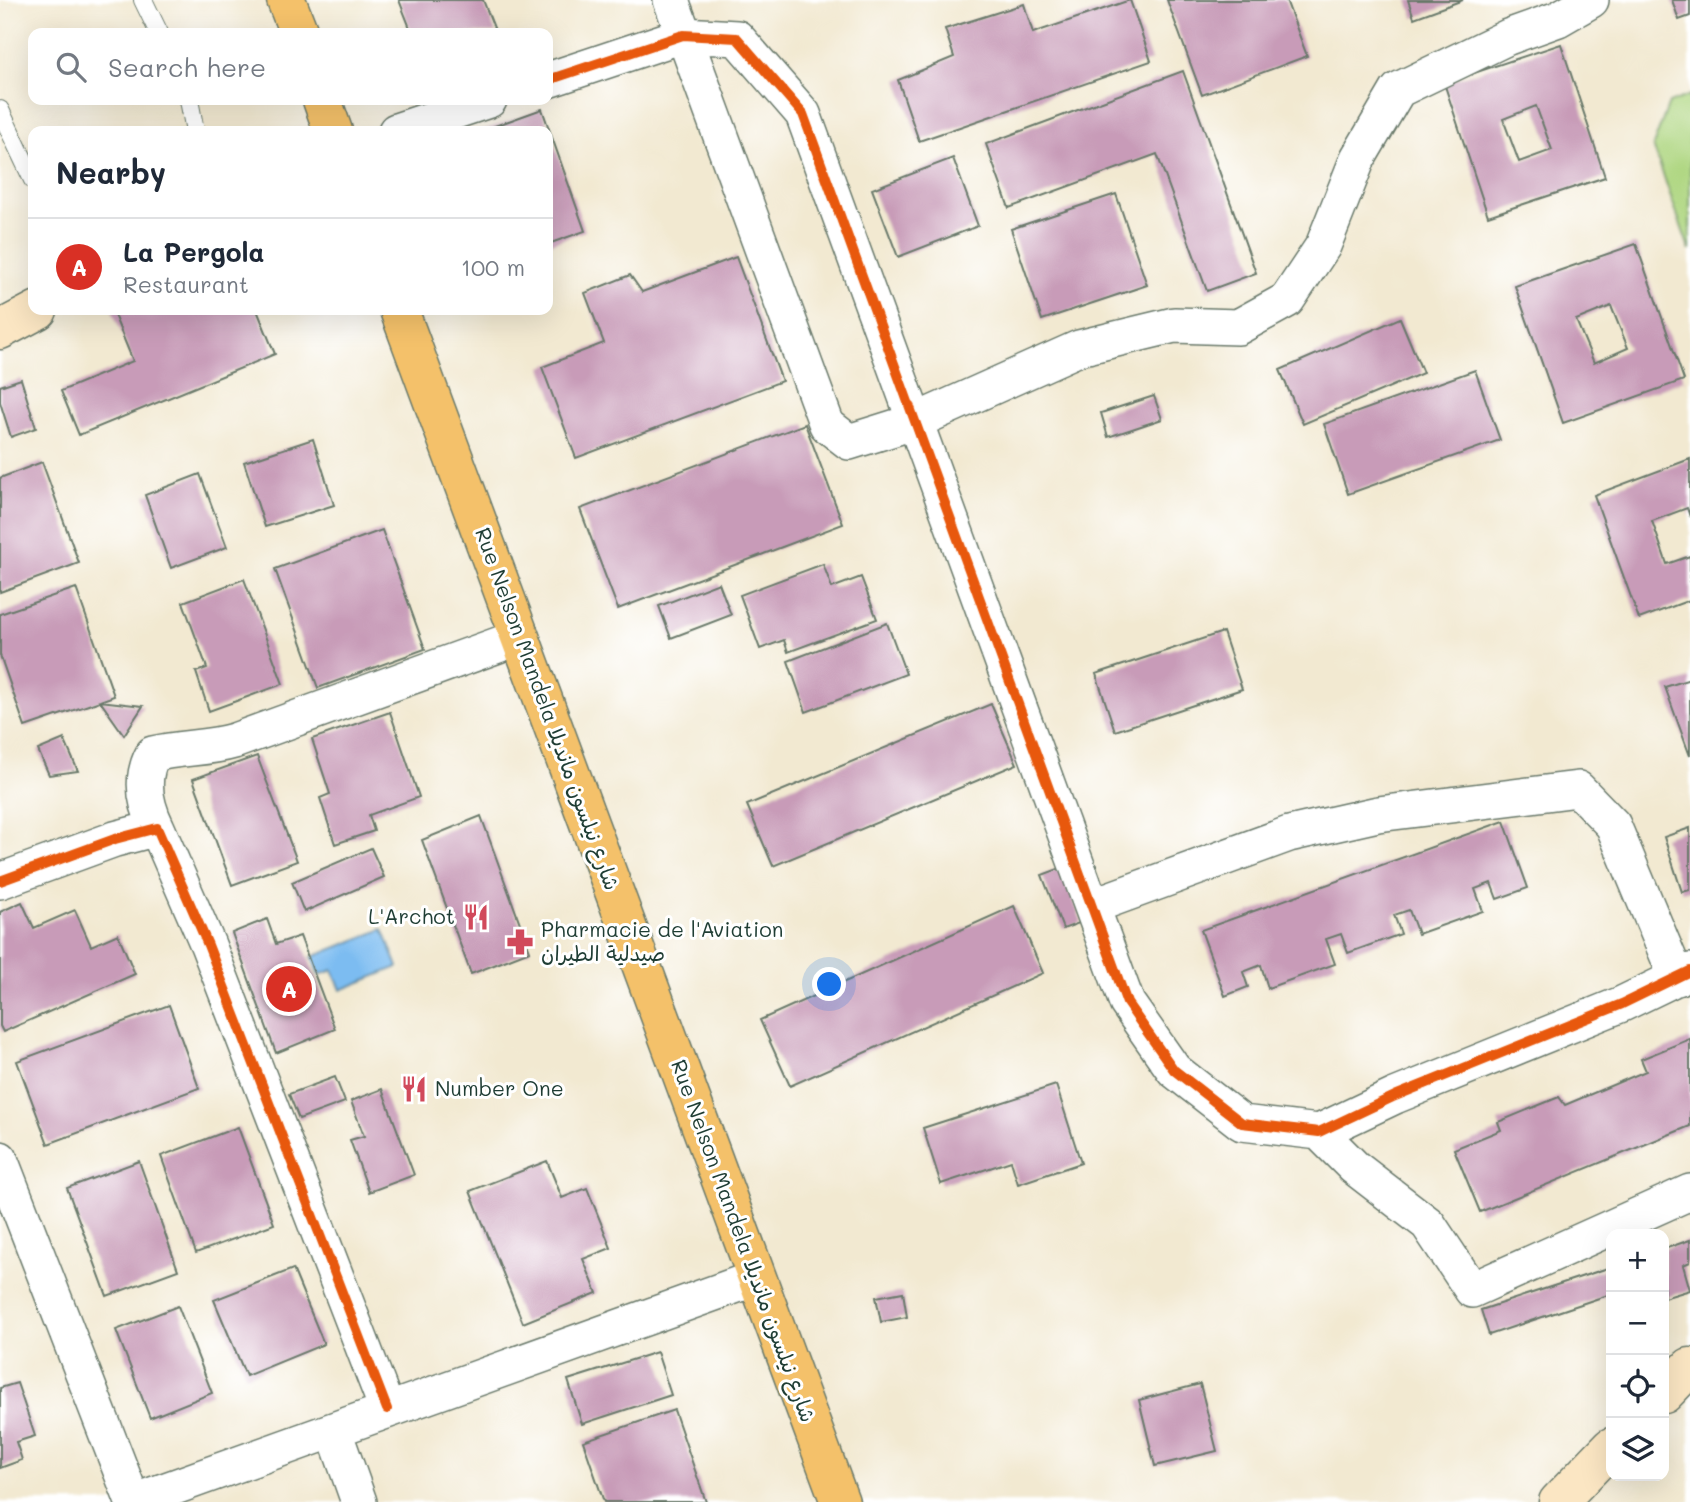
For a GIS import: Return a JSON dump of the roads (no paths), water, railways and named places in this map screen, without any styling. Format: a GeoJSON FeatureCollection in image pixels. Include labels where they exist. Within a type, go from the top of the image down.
{"type":"FeatureCollection","features":[{"type":"Feature","properties":{"kind":"main road"},"geometry":{"type":"LineString","coordinates":[[286,0],[297,28]]}},
{"type":"Feature","properties":{"kind":"main road"},"geometry":{"type":"LineString","coordinates":[[324,105],[331,126]]}},
{"type":"Feature","properties":{"kind":"main road","name":"Rue Nelson Mandela شارع نيلسون مانديلا"},"geometry":{"type":"LineString","coordinates":[[401,315],[840,1502]]}},
{"type":"Feature","properties":{"kind":"street"},"geometry":{"type":"LineString","coordinates":[[671,0],[827,425],[849,442],[916,421],[1079,348],[1174,326],[1238,327],[1287,300],[1323,246],[1358,158],[1398,90],[1508,37],[1558,19],[1591,0]]}},
{"type":"Feature","properties":{"kind":"street"},"geometry":{"type":"LineString","coordinates":[[553,78],[683,35],[737,38],[803,114],[1127,1003],[1174,1070],[1242,1123],[1319,1132],[1395,1096],[1622,1004],[1683,974],[1613,825],[1578,789],[1378,814],[1289,834],[1092,906]]}},
{"type":"Feature","properties":{"kind":"street"},"geometry":{"type":"LineString","coordinates":[[411,126],[474,105]]}},
{"type":"Feature","properties":{"kind":"street"},"geometry":{"type":"LineString","coordinates":[[0,330],[28,315]]}},
{"type":"Feature","properties":{"kind":"street"},"geometry":{"type":"LineString","coordinates":[[387,1409],[208,945],[148,811],[145,768],[153,754],[172,749],[210,748],[234,741],[520,637]]}},
{"type":"Feature","properties":{"kind":"street"},"geometry":{"type":"LineString","coordinates":[[0,881],[115,839],[157,828]]}},
{"type":"Feature","properties":{"kind":"street"},"geometry":{"type":"LineString","coordinates":[[1319,1132],[1354,1167],[1428,1224],[1472,1290],[1690,1192]]}},
{"type":"Feature","properties":{"kind":"street"},"geometry":{"type":"LineString","coordinates":[[0,1159],[133,1502],[756,1278]]}},
{"type":"Feature","properties":{"kind":"street"},"geometry":{"type":"LineString","coordinates":[[1669,1389],[1690,1367]]}},
{"type":"Feature","properties":{"kind":"street"},"geometry":{"type":"LineString","coordinates":[[334,1431],[359,1502]]}},
{"type":"Feature","properties":{"kind":"street"},"geometry":{"type":"LineString","coordinates":[[1558,1502],[1606,1452]]}},
{"type":"Feature","properties":{"kind":"lane"},"geometry":{"type":"LineString","coordinates":[[143,0],[157,28]]}},
{"type":"Feature","properties":{"kind":"lane"},"geometry":{"type":"LineString","coordinates":[[190,105],[194,126]]}},
{"type":"Feature","properties":{"kind":"lane"},"geometry":{"type":"LineString","coordinates":[[0,110],[28,169]]}},
{"type":"Feature","properties":{"kind":"water"},"geometry":{"type":"Polygon","coordinates":[[[383,929],[398,967],[341,990],[333,970],[319,975],[312,957],[383,929]]]}},
{"type":"Feature","properties":{"kind":"place","name":"L'Archot"},"geometry":{"type":"Point","coordinates":[476,917]}},
{"type":"Feature","properties":{"kind":"place","name":"Pharmacie de l'Aviation صيدلية الطيران"},"geometry":{"type":"Point","coordinates":[520,942]}},
{"type":"Feature","properties":{"kind":"place","name":"La Pergola"},"geometry":{"type":"Point","coordinates":[289,989]}},
{"type":"Feature","properties":{"kind":"place","name":"Number One"},"geometry":{"type":"Point","coordinates":[414,1089]}}]}
